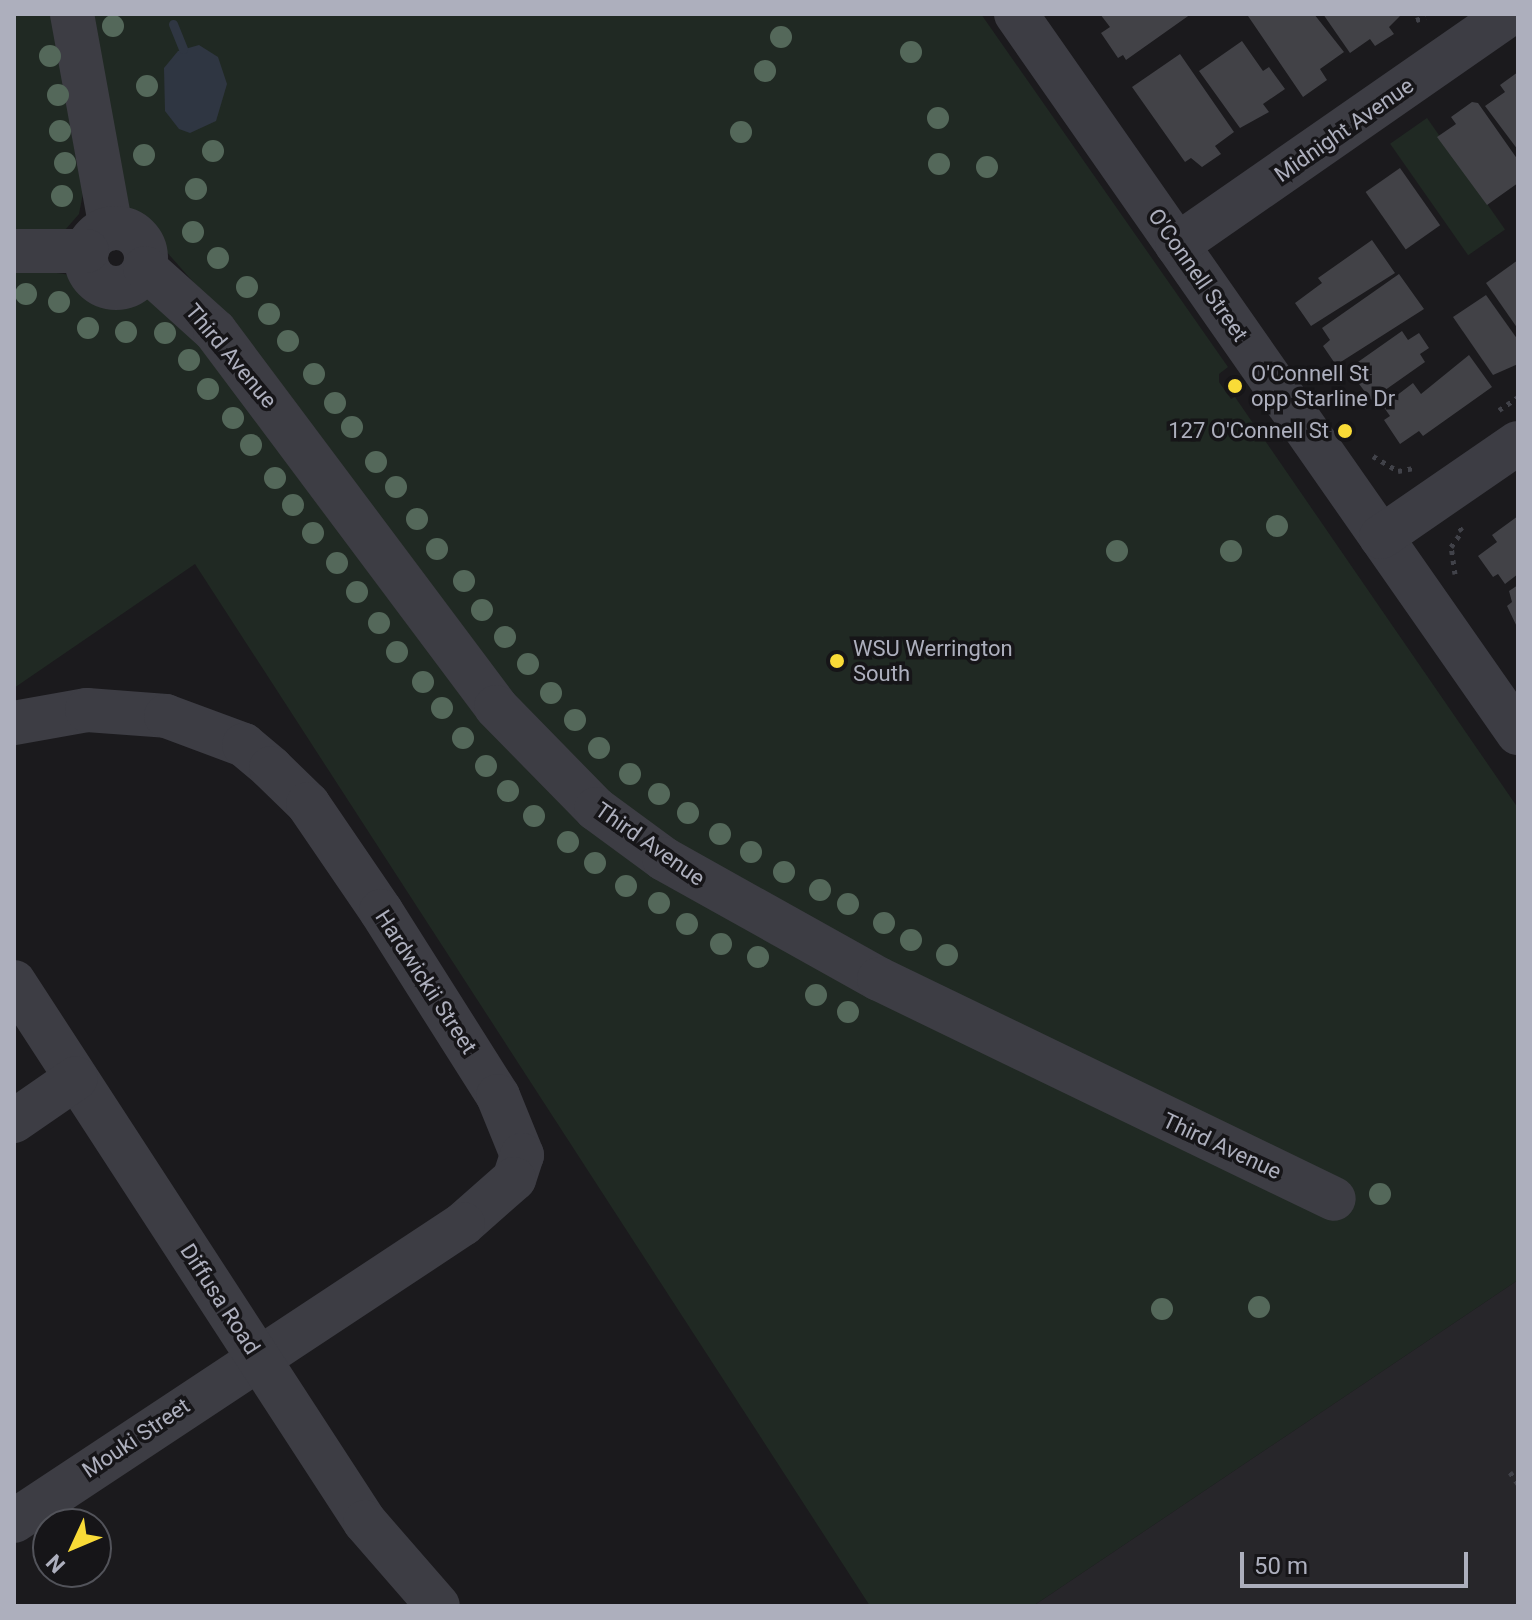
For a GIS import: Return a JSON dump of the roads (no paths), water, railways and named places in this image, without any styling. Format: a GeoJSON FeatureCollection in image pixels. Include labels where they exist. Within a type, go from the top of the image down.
{"type":"FeatureCollection","features":[{"type":"Feature","properties":{"kind":"street"},"geometry":{"type":"LineString","coordinates":[[14,251],[99,240],[72,14]]}},
{"type":"Feature","properties":{"kind":"street","name":"O'Connell Street"},"geometry":{"type":"LineString","coordinates":[[1016,14],[1518,733]]}},
{"type":"Feature","properties":{"kind":"street","name":"Midnight Avenue"},"geometry":{"type":"LineString","coordinates":[[1177,245],[1440,23],[1509,14]]}},
{"type":"Feature","properties":{"kind":"street","name":"Third Avenue"},"geometry":{"type":"LineString","coordinates":[[99,240],[88,269],[108,287],[126,287],[145,268],[215,331],[496,707],[596,809],[664,859],[879,979],[1334,1199]]}},
{"type":"Feature","properties":{"kind":"street"},"geometry":{"type":"LineString","coordinates":[[1381,537],[1518,443]]}},
{"type":"Feature","properties":{"kind":"street","name":"Hardwickii Street"},"geometry":{"type":"LineString","coordinates":[[14,723],[87,710],[130,710],[166,716],[244,745],[308,804],[516,1130],[522,1155],[514,1179],[497,1198],[257,1356]]}},
{"type":"Feature","properties":{"kind":"street","name":"Diffusa Road"},"geometry":{"type":"LineString","coordinates":[[14,982],[365,1522],[438,1606]]}},
{"type":"Feature","properties":{"kind":"street"},"geometry":{"type":"LineString","coordinates":[[14,1121],[76,1078]]}},
{"type":"Feature","properties":{"kind":"street","name":"Mouki Street"},"geometry":{"type":"LineString","coordinates":[[14,1521],[257,1356]]}},
{"type":"Feature","properties":{"kind":"water"},"geometry":{"type":"Polygon","coordinates":[[[199,45],[218,57],[227,84],[216,121],[190,133],[179,129],[165,111],[164,68],[178,51],[199,45]]]}},
{"type":"Feature","properties":{"kind":"waterway"},"geometry":{"type":"LineString","coordinates":[[173,24],[183,49]]}},
{"type":"Feature","properties":{"kind":"place","name":"O'Connell St opp Starline Dr"},"geometry":{"type":"Point","coordinates":[1235,386]}},
{"type":"Feature","properties":{"kind":"place","name":"127 O'Connell St"},"geometry":{"type":"Point","coordinates":[1345,431]}},
{"type":"Feature","properties":{"kind":"place","name":"WSU Werrington South"},"geometry":{"type":"Point","coordinates":[837,661]}}]}
